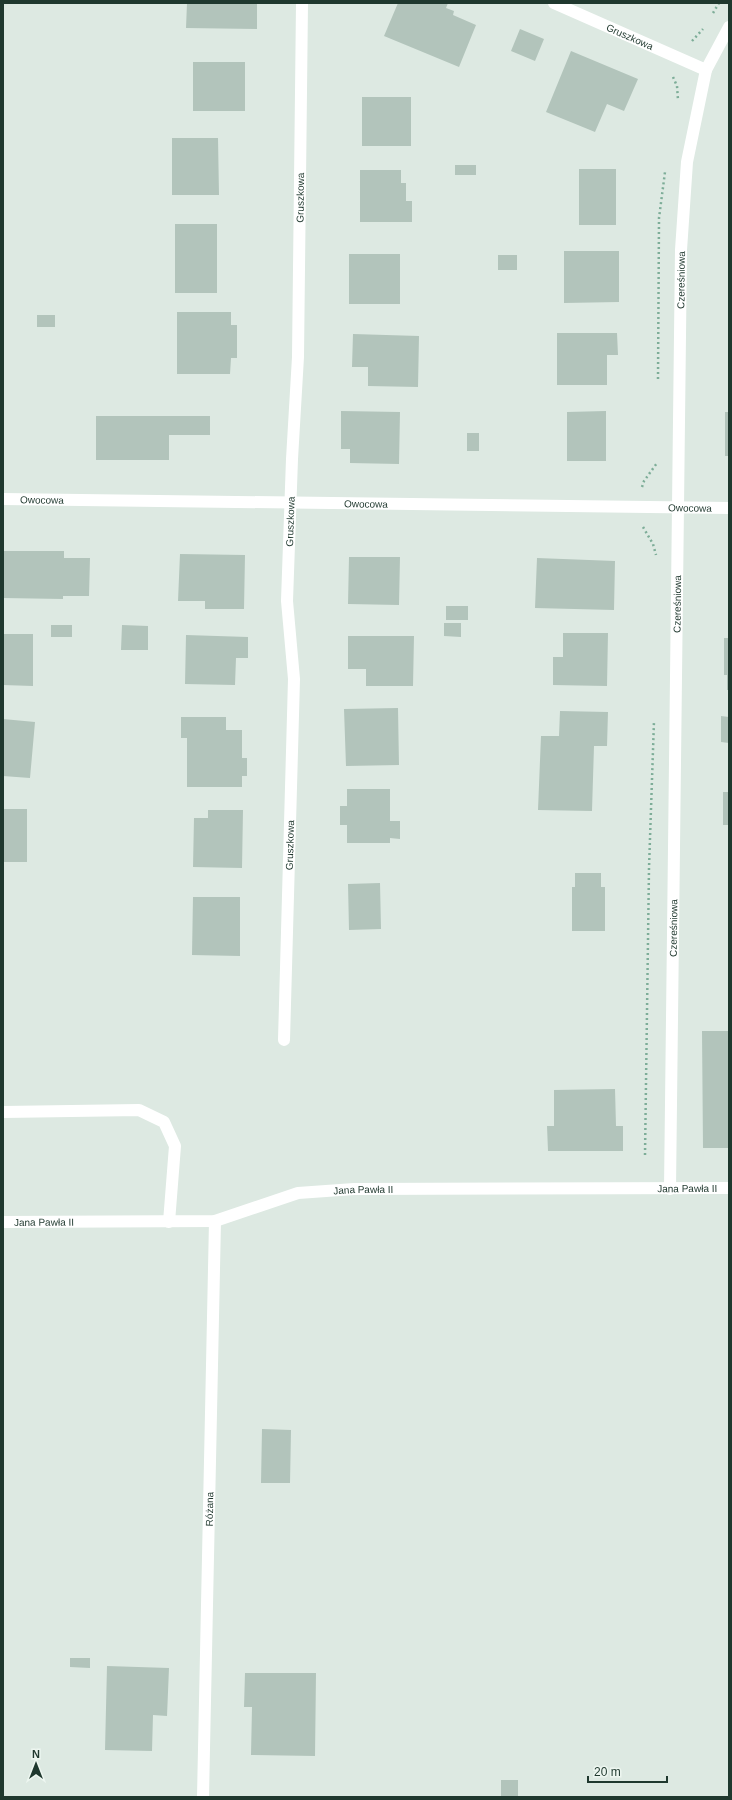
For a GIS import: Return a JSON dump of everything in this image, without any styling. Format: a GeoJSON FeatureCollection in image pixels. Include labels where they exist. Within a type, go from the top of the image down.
{"type":"FeatureCollection","features":[{"type":"Feature","properties":{"kind":"street","name":"Gruszkowa"},"geometry":{"type":"LineString","coordinates":[[284,1040],[294,678],[287,601],[298,357],[302,3]]}},
{"type":"Feature","properties":{"kind":"street","name":"Gruszkowa"},"geometry":{"type":"LineString","coordinates":[[554,3],[706,70]]}},
{"type":"Feature","properties":{"kind":"street","name":"Czereśniowa"},"geometry":{"type":"LineString","coordinates":[[670,1188],[681,250],[687,162],[706,70],[729,28]]}},
{"type":"Feature","properties":{"kind":"street","name":"Owocowa"},"geometry":{"type":"LineString","coordinates":[[3,499],[729,508]]}},
{"type":"Feature","properties":{"kind":"street"},"geometry":{"type":"LineString","coordinates":[[3,1112],[139,1110],[164,1122],[175,1146],[169,1222]]}},
{"type":"Feature","properties":{"kind":"street","name":"Jana Pawła II"},"geometry":{"type":"LineString","coordinates":[[3,1222],[215,1221],[298,1193],[354,1189],[729,1188]]}},
{"type":"Feature","properties":{"kind":"street","name":"Różana"},"geometry":{"type":"LineString","coordinates":[[203,1797],[215,1221]]}},
{"type":"Feature","properties":{"kind":"building"},"geometry":{"type":"Polygon","coordinates":[[[187,3],[257,3],[257,29],[186,28],[187,3]]]}},
{"type":"Feature","properties":{"kind":"building"},"geometry":{"type":"Polygon","coordinates":[[[398,3],[448,3],[446,8],[454,11],[453,15],[476,25],[459,67],[384,36],[398,3]]]}},
{"type":"Feature","properties":{"kind":"building"},"geometry":{"type":"Polygon","coordinates":[[[520,29],[544,39],[535,61],[511,51],[520,29]]]}},
{"type":"Feature","properties":{"kind":"building"},"geometry":{"type":"Polygon","coordinates":[[[571,51],[638,79],[624,111],[607,104],[595,132],[546,112],[571,51]]]}},
{"type":"Feature","properties":{"kind":"building"},"geometry":{"type":"Polygon","coordinates":[[[193,62],[245,62],[245,111],[193,111],[193,62]]]}},
{"type":"Feature","properties":{"kind":"building"},"geometry":{"type":"Polygon","coordinates":[[[362,97],[411,97],[411,146],[362,146],[362,97]]]}},
{"type":"Feature","properties":{"kind":"building"},"geometry":{"type":"Polygon","coordinates":[[[172,138],[218,138],[219,195],[172,195],[172,138]]]}},
{"type":"Feature","properties":{"kind":"building"},"geometry":{"type":"Polygon","coordinates":[[[455,165],[476,165],[476,175],[455,175],[455,165]]]}},
{"type":"Feature","properties":{"kind":"building"},"geometry":{"type":"Polygon","coordinates":[[[579,169],[616,169],[616,225],[579,225],[579,169]]]}},
{"type":"Feature","properties":{"kind":"building"},"geometry":{"type":"Polygon","coordinates":[[[360,170],[401,170],[401,183],[406,183],[406,201],[412,201],[412,222],[360,222],[360,170]]]}},
{"type":"Feature","properties":{"kind":"building"},"geometry":{"type":"Polygon","coordinates":[[[175,224],[217,224],[217,293],[175,293],[175,224]]]}},
{"type":"Feature","properties":{"kind":"building"},"geometry":{"type":"Polygon","coordinates":[[[564,251],[619,251],[619,302],[564,303],[564,251]]]}},
{"type":"Feature","properties":{"kind":"building"},"geometry":{"type":"Polygon","coordinates":[[[349,254],[400,254],[400,304],[349,304],[349,254]]]}},
{"type":"Feature","properties":{"kind":"building"},"geometry":{"type":"Polygon","coordinates":[[[498,255],[517,255],[517,270],[498,270],[498,255]]]}},
{"type":"Feature","properties":{"kind":"building"},"geometry":{"type":"Polygon","coordinates":[[[177,312],[231,312],[231,325],[237,325],[237,358],[231,358],[230,374],[177,374],[177,312]]]}},
{"type":"Feature","properties":{"kind":"building"},"geometry":{"type":"Polygon","coordinates":[[[37,315],[55,315],[55,327],[37,327],[37,315]]]}},
{"type":"Feature","properties":{"kind":"building"},"geometry":{"type":"Polygon","coordinates":[[[557,333],[617,333],[618,355],[607,355],[607,385],[557,385],[557,333]]]}},
{"type":"Feature","properties":{"kind":"building"},"geometry":{"type":"Polygon","coordinates":[[[353,334],[419,336],[418,387],[368,386],[368,367],[352,367],[353,334]]]}},
{"type":"Feature","properties":{"kind":"building"},"geometry":{"type":"Polygon","coordinates":[[[341,411],[400,412],[399,464],[350,463],[350,449],[341,449],[341,411]]]}},
{"type":"Feature","properties":{"kind":"building"},"geometry":{"type":"Polygon","coordinates":[[[606,411],[606,461],[567,461],[567,412],[606,411]]]}},
{"type":"Feature","properties":{"kind":"building"},"geometry":{"type":"Polygon","coordinates":[[[725,412],[729,412],[729,456],[725,456],[725,412]]]}},
{"type":"Feature","properties":{"kind":"building"},"geometry":{"type":"Polygon","coordinates":[[[96,416],[210,416],[210,435],[169,435],[169,460],[96,460],[96,416]]]}},
{"type":"Feature","properties":{"kind":"building"},"geometry":{"type":"Polygon","coordinates":[[[467,433],[479,433],[479,451],[467,451],[467,433]]]}},
{"type":"Feature","properties":{"kind":"building"},"geometry":{"type":"Polygon","coordinates":[[[4,551],[64,551],[64,558],[90,558],[89,596],[63,596],[63,599],[3,598],[4,551]]]}},
{"type":"Feature","properties":{"kind":"building"},"geometry":{"type":"Polygon","coordinates":[[[180,554],[245,555],[244,609],[205,609],[205,601],[178,601],[180,554]]]}},
{"type":"Feature","properties":{"kind":"building"},"geometry":{"type":"Polygon","coordinates":[[[349,557],[400,557],[399,605],[348,604],[349,557]]]}},
{"type":"Feature","properties":{"kind":"building"},"geometry":{"type":"Polygon","coordinates":[[[537,558],[615,561],[614,610],[535,608],[537,558]]]}},
{"type":"Feature","properties":{"kind":"building"},"geometry":{"type":"Polygon","coordinates":[[[446,606],[468,606],[468,620],[446,620],[446,606]]]}},
{"type":"Feature","properties":{"kind":"building"},"geometry":{"type":"Polygon","coordinates":[[[444,623],[461,623],[461,637],[444,636],[444,623]]]}},
{"type":"Feature","properties":{"kind":"building"},"geometry":{"type":"Polygon","coordinates":[[[51,625],[72,625],[72,637],[51,637],[51,625]]]}},
{"type":"Feature","properties":{"kind":"building"},"geometry":{"type":"Polygon","coordinates":[[[122,625],[148,626],[148,650],[121,650],[122,625]]]}},
{"type":"Feature","properties":{"kind":"building"},"geometry":{"type":"Polygon","coordinates":[[[563,633],[608,633],[607,686],[553,685],[553,657],[563,657],[563,633]]]}},
{"type":"Feature","properties":{"kind":"building"},"geometry":{"type":"Polygon","coordinates":[[[3,634],[33,634],[33,686],[3,685],[3,634]]]}},
{"type":"Feature","properties":{"kind":"building"},"geometry":{"type":"Polygon","coordinates":[[[186,635],[248,637],[248,658],[236,658],[235,685],[185,684],[186,635]]]}},
{"type":"Feature","properties":{"kind":"building"},"geometry":{"type":"Polygon","coordinates":[[[348,636],[414,636],[413,686],[366,686],[366,669],[348,669],[348,636]]]}},
{"type":"Feature","properties":{"kind":"building"},"geometry":{"type":"Polygon","coordinates":[[[724,638],[729,638],[729,690],[727,690],[727,675],[724,675],[724,638]]]}},
{"type":"Feature","properties":{"kind":"building"},"geometry":{"type":"Polygon","coordinates":[[[398,708],[399,765],[346,766],[344,709],[398,708]]]}},
{"type":"Feature","properties":{"kind":"building"},"geometry":{"type":"Polygon","coordinates":[[[560,711],[608,712],[607,746],[594,746],[592,811],[538,810],[541,736],[559,736],[560,711]]]}},
{"type":"Feature","properties":{"kind":"building"},"geometry":{"type":"Polygon","coordinates":[[[721,716],[729,717],[729,743],[721,742],[721,716]]]}},
{"type":"Feature","properties":{"kind":"building"},"geometry":{"type":"Polygon","coordinates":[[[181,717],[226,717],[226,730],[242,730],[242,758],[247,758],[247,776],[242,776],[242,787],[187,787],[187,738],[181,738],[181,717]]]}},
{"type":"Feature","properties":{"kind":"building"},"geometry":{"type":"Polygon","coordinates":[[[3,719],[35,722],[30,778],[3,776],[3,719]]]}},
{"type":"Feature","properties":{"kind":"building"},"geometry":{"type":"Polygon","coordinates":[[[347,789],[390,789],[390,821],[400,821],[400,839],[390,838],[390,843],[347,843],[347,825],[340,825],[340,806],[347,806],[347,789]]]}},
{"type":"Feature","properties":{"kind":"building"},"geometry":{"type":"Polygon","coordinates":[[[723,792],[729,792],[729,825],[723,825],[723,792]]]}},
{"type":"Feature","properties":{"kind":"building"},"geometry":{"type":"Polygon","coordinates":[[[3,809],[27,809],[27,862],[3,862],[3,809]]]}},
{"type":"Feature","properties":{"kind":"building"},"geometry":{"type":"Polygon","coordinates":[[[208,810],[243,810],[242,868],[193,867],[194,818],[208,818],[208,810]]]}},
{"type":"Feature","properties":{"kind":"building"},"geometry":{"type":"Polygon","coordinates":[[[575,873],[601,873],[601,887],[605,887],[605,931],[572,931],[572,887],[575,887],[575,873]]]}},
{"type":"Feature","properties":{"kind":"building"},"geometry":{"type":"Polygon","coordinates":[[[380,883],[381,929],[349,930],[348,884],[380,883]]]}},
{"type":"Feature","properties":{"kind":"building"},"geometry":{"type":"Polygon","coordinates":[[[193,897],[240,897],[240,956],[192,955],[193,897]]]}},
{"type":"Feature","properties":{"kind":"building"},"geometry":{"type":"Polygon","coordinates":[[[702,1031],[729,1031],[729,1148],[703,1148],[702,1031]]]}},
{"type":"Feature","properties":{"kind":"building"},"geometry":{"type":"Polygon","coordinates":[[[615,1089],[616,1126],[623,1126],[623,1151],[548,1151],[547,1126],[554,1126],[554,1090],[615,1089]]]}},
{"type":"Feature","properties":{"kind":"building"},"geometry":{"type":"Polygon","coordinates":[[[262,1429],[291,1430],[290,1483],[261,1483],[262,1429]]]}},
{"type":"Feature","properties":{"kind":"building"},"geometry":{"type":"Polygon","coordinates":[[[70,1658],[90,1658],[90,1668],[70,1667],[70,1658]]]}},
{"type":"Feature","properties":{"kind":"building"},"geometry":{"type":"Polygon","coordinates":[[[107,1666],[169,1668],[167,1716],[153,1715],[152,1751],[105,1750],[107,1666]]]}},
{"type":"Feature","properties":{"kind":"building"},"geometry":{"type":"Polygon","coordinates":[[[245,1673],[316,1673],[315,1756],[251,1755],[252,1707],[244,1707],[245,1673]]]}},
{"type":"Feature","properties":{"kind":"building"},"geometry":{"type":"Polygon","coordinates":[[[501,1780],[518,1780],[518,1797],[501,1797],[501,1780]]]}}]}
